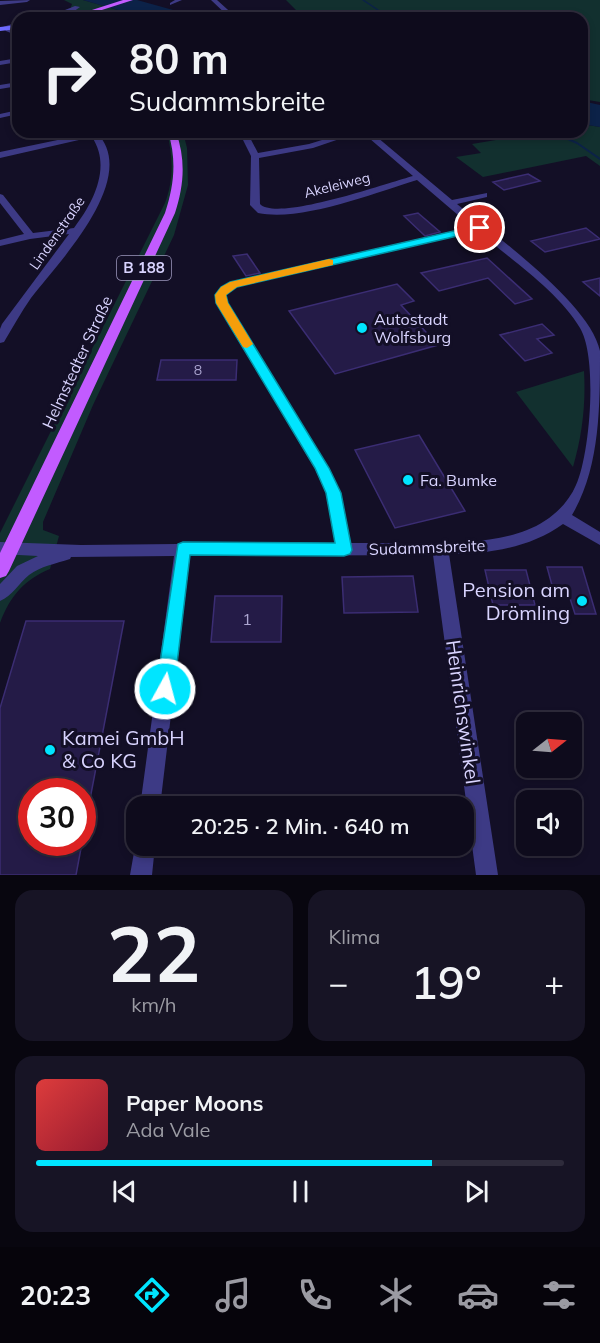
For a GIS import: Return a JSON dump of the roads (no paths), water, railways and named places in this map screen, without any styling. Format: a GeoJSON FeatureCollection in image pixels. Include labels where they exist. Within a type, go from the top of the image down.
{"type":"FeatureCollection","features":[{"type":"Feature","properties":{"kind":"main road"},"geometry":{"type":"LineString","coordinates":[[93,12],[130,0]]}},
{"type":"Feature","properties":{"kind":"main road","name":"Helmstedter Straße"},"geometry":{"type":"LineString","coordinates":[[0,571],[6,548],[170,213],[177,189],[179,167],[173,138]]}},
{"type":"Feature","properties":{"kind":"street"},"geometry":{"type":"LineString","coordinates":[[0,3],[27,0]]}},
{"type":"Feature","properties":{"kind":"street"},"geometry":{"type":"LineString","coordinates":[[172,4],[179,0]]}},
{"type":"Feature","properties":{"kind":"street"},"geometry":{"type":"LineString","coordinates":[[214,0],[227,12]]}},
{"type":"Feature","properties":{"kind":"street"},"geometry":{"type":"LineString","coordinates":[[68,12],[77,7]]}},
{"type":"Feature","properties":{"kind":"street"},"geometry":{"type":"LineString","coordinates":[[0,155],[73,138]]}},
{"type":"Feature","properties":{"kind":"street","name":"Lindenstraße"},"geometry":{"type":"LineString","coordinates":[[0,339],[5,322],[68,247],[99,195],[103,179],[102,151],[98,138]]}},
{"type":"Feature","properties":{"kind":"street"},"geometry":{"type":"LineString","coordinates":[[246,138],[255,156],[310,146],[336,138]]}},
{"type":"Feature","properties":{"kind":"street","name":"Sudammsbreite"},"geometry":{"type":"LineString","coordinates":[[6,548],[81,551],[183,548],[344,550],[479,548],[517,540],[542,531],[562,516],[584,484],[593,453],[598,378],[592,340],[573,310],[373,138]]}},
{"type":"Feature","properties":{"kind":"street","name":"Akeleiweg"},"geometry":{"type":"LineString","coordinates":[[255,156],[255,205],[261,212],[271,213],[320,204],[418,177]]}},
{"type":"Feature","properties":{"kind":"street"},"geometry":{"type":"LineString","coordinates":[[449,203],[484,195]]}},
{"type":"Feature","properties":{"kind":"street"},"geometry":{"type":"LineString","coordinates":[[0,197],[30,236]]}},
{"type":"Feature","properties":{"kind":"street"},"geometry":{"type":"LineString","coordinates":[[344,550],[333,493],[322,468],[222,303],[220,295],[225,289],[234,285],[480,228]]}},
{"type":"Feature","properties":{"kind":"street"},"geometry":{"type":"LineString","coordinates":[[0,243],[30,236],[78,230]]}},
{"type":"Feature","properties":{"kind":"street"},"geometry":{"type":"LineString","coordinates":[[562,516],[600,539]]}},
{"type":"Feature","properties":{"kind":"street"},"geometry":{"type":"LineString","coordinates":[[151,796],[183,548]]}},
{"type":"Feature","properties":{"kind":"street","name":"Heinrichswinkel"},"geometry":{"type":"LineString","coordinates":[[440,549],[487,875]]}},
{"type":"Feature","properties":{"kind":"street","name":"Sudammsbreite"},"geometry":{"type":"LineString","coordinates":[[0,594],[23,571],[48,558],[81,551]]}},
{"type":"Feature","properties":{"kind":"street"},"geometry":{"type":"LineString","coordinates":[[141,875],[144,856]]}},
{"type":"Feature","properties":{"kind":"water"},"geometry":{"type":"Polygon","coordinates":[[[83,0],[137,0],[180,12],[125,12],[83,0]]]}},
{"type":"Feature","properties":{"kind":"water"},"geometry":{"type":"Polygon","coordinates":[[[588,102],[600,105],[600,127],[588,125],[588,102]]]}},
{"type":"Feature","properties":{"kind":"waterway"},"geometry":{"type":"LineString","coordinates":[[363,0],[381,12]]}},
{"type":"Feature","properties":{"kind":"waterway"},"geometry":{"type":"LineString","coordinates":[[566,138],[600,159]]}},
{"type":"Feature","properties":{"kind":"place","name":"Autostadt Wolfsburg"},"geometry":{"type":"Point","coordinates":[362,328]}},
{"type":"Feature","properties":{"kind":"place","name":"Fa. Bumke"},"geometry":{"type":"Point","coordinates":[408,480]}},
{"type":"Feature","properties":{"kind":"place","name":"Pension am Drömling"},"geometry":{"type":"Point","coordinates":[582,601]}},
{"type":"Feature","properties":{"kind":"place","name":"Kamei GmbH & Co KG"},"geometry":{"type":"Point","coordinates":[50,750]}}]}
